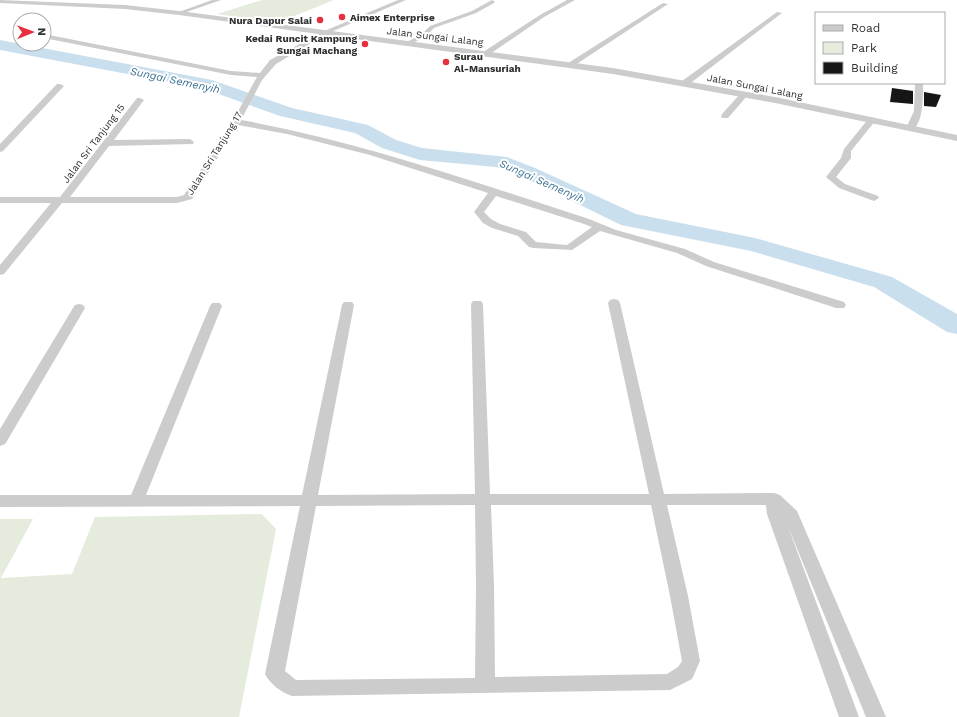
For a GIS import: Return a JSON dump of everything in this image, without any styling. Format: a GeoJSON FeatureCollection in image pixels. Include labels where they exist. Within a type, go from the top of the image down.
{"type":"FeatureCollection","features":[{"type":"Feature","properties":{"kind":"street"},"geometry":{"type":"LineString","coordinates":[[179,13],[218,0]]}},
{"type":"Feature","properties":{"kind":"street","name":"Jalan Sri Tanjung 17"},"geometry":{"type":"LineString","coordinates":[[0,200],[177,200],[188,197],[236,122],[261,75],[273,62],[324,33],[403,0]]}},
{"type":"Feature","properties":{"kind":"street"},"geometry":{"type":"LineString","coordinates":[[484,54],[542,16],[572,0]]}},
{"type":"Feature","properties":{"kind":"street","name":"Jalan Sungai Lalang"},"geometry":{"type":"LineString","coordinates":[[0,1],[125,7],[179,13],[568,65],[685,83],[744,94],[957,138]]}},
{"type":"Feature","properties":{"kind":"street"},"geometry":{"type":"LineString","coordinates":[[407,44],[424,35],[432,27],[474,12],[492,2]]}},
{"type":"Feature","properties":{"kind":"street"},"geometry":{"type":"LineString","coordinates":[[568,65],[665,4]]}},
{"type":"Feature","properties":{"kind":"street"},"geometry":{"type":"LineString","coordinates":[[160,11],[198,7]]}},
{"type":"Feature","properties":{"kind":"street"},"geometry":{"type":"LineString","coordinates":[[198,7],[196,13],[207,17]]}},
{"type":"Feature","properties":{"kind":"street"},"geometry":{"type":"LineString","coordinates":[[685,83],[779,13]]}},
{"type":"Feature","properties":{"kind":"street"},"geometry":{"type":"LineString","coordinates":[[52,38],[231,73],[261,75]]}},
{"type":"Feature","properties":{"kind":"street"},"geometry":{"type":"LineString","coordinates":[[910,128],[918,111],[920,84]]}},
{"type":"Feature","properties":{"kind":"street"},"geometry":{"type":"LineString","coordinates":[[0,149],[60,86]]}},
{"type":"Feature","properties":{"kind":"street"},"geometry":{"type":"LineString","coordinates":[[725,116],[744,94]]}},
{"type":"Feature","properties":{"kind":"street","name":"Jalan Sri Tanjung 15"},"geometry":{"type":"LineString","coordinates":[[0,272],[61,200],[140,100]]}},
{"type":"Feature","properties":{"kind":"street"},"geometry":{"type":"LineString","coordinates":[[872,120],[847,151],[846,158],[831,176],[842,186],[874,198]]}},
{"type":"Feature","properties":{"kind":"street"},"geometry":{"type":"LineString","coordinates":[[236,122],[287,131],[373,153],[585,221],[599,228],[681,251],[710,264],[840,306]]}},
{"type":"Feature","properties":{"kind":"street"},"geometry":{"type":"LineString","coordinates":[[106,143],[190,142]]}},
{"type":"Feature","properties":{"kind":"street"},"geometry":{"type":"LineString","coordinates":[[494,192],[479,212],[487,222],[522,234],[534,245],[568,248],[599,228]]}},
{"type":"Feature","properties":{"kind":"street"},"geometry":{"type":"LineString","coordinates":[[348,305],[278,653],[275,674],[292,688],[670,682],[685,673],[691,662],[679,596],[614,303]]}},
{"type":"Feature","properties":{"kind":"street"},"geometry":{"type":"LineString","coordinates":[[477,304],[485,585],[485,686]]}},
{"type":"Feature","properties":{"kind":"street"},"geometry":{"type":"LineString","coordinates":[[136,501],[216,306]]}},
{"type":"Feature","properties":{"kind":"street"},"geometry":{"type":"LineString","coordinates":[[0,441],[79,308]]}},
{"type":"Feature","properties":{"kind":"street"},"geometry":{"type":"LineString","coordinates":[[774,499],[775,514],[849,717]]}},
{"type":"Feature","properties":{"kind":"street"},"geometry":{"type":"LineString","coordinates":[[0,501],[774,499],[791,515],[876,717]]}},
{"type":"Feature","properties":{"kind":"green space"},"geometry":{"type":"Polygon","coordinates":[[[262,0],[334,0],[277,23],[217,14],[262,0]]]}},
{"type":"Feature","properties":{"kind":"green space"},"geometry":{"type":"Polygon","coordinates":[[[262,514],[276,529],[239,717],[0,717],[0,519],[33,519],[1,578],[72,574],[95,517],[262,514]]]}},
{"type":"Feature","properties":{"kind":"building"},"geometry":{"type":"Polygon","coordinates":[[[892,88],[913,91],[913,104],[890,102],[892,88]]]}},
{"type":"Feature","properties":{"kind":"building"},"geometry":{"type":"Polygon","coordinates":[[[924,92],[941,95],[936,107],[924,106],[924,92]]]}},
{"type":"Feature","properties":{"kind":"waterway","name":"Sungai Semenyih"},"geometry":{"type":"LineString","coordinates":[[0,45],[206,84],[287,112],[361,129],[389,144],[420,154],[500,161],[528,172],[629,220],[755,245],[883,282],[957,326]]}},
{"type":"Feature","properties":{"kind":"place","name":"Aimex Enterprise"},"geometry":{"type":"Point","coordinates":[342,17]}},
{"type":"Feature","properties":{"kind":"place","name":"Nura Dapur Salai"},"geometry":{"type":"Point","coordinates":[320,20]}},
{"type":"Feature","properties":{"kind":"place","name":"Kedai Runcit Kampung Sungai Machang"},"geometry":{"type":"Point","coordinates":[365,44]}},
{"type":"Feature","properties":{"kind":"place","name":"Surau Al-Mansuriah"},"geometry":{"type":"Point","coordinates":[446,62]}}]}
